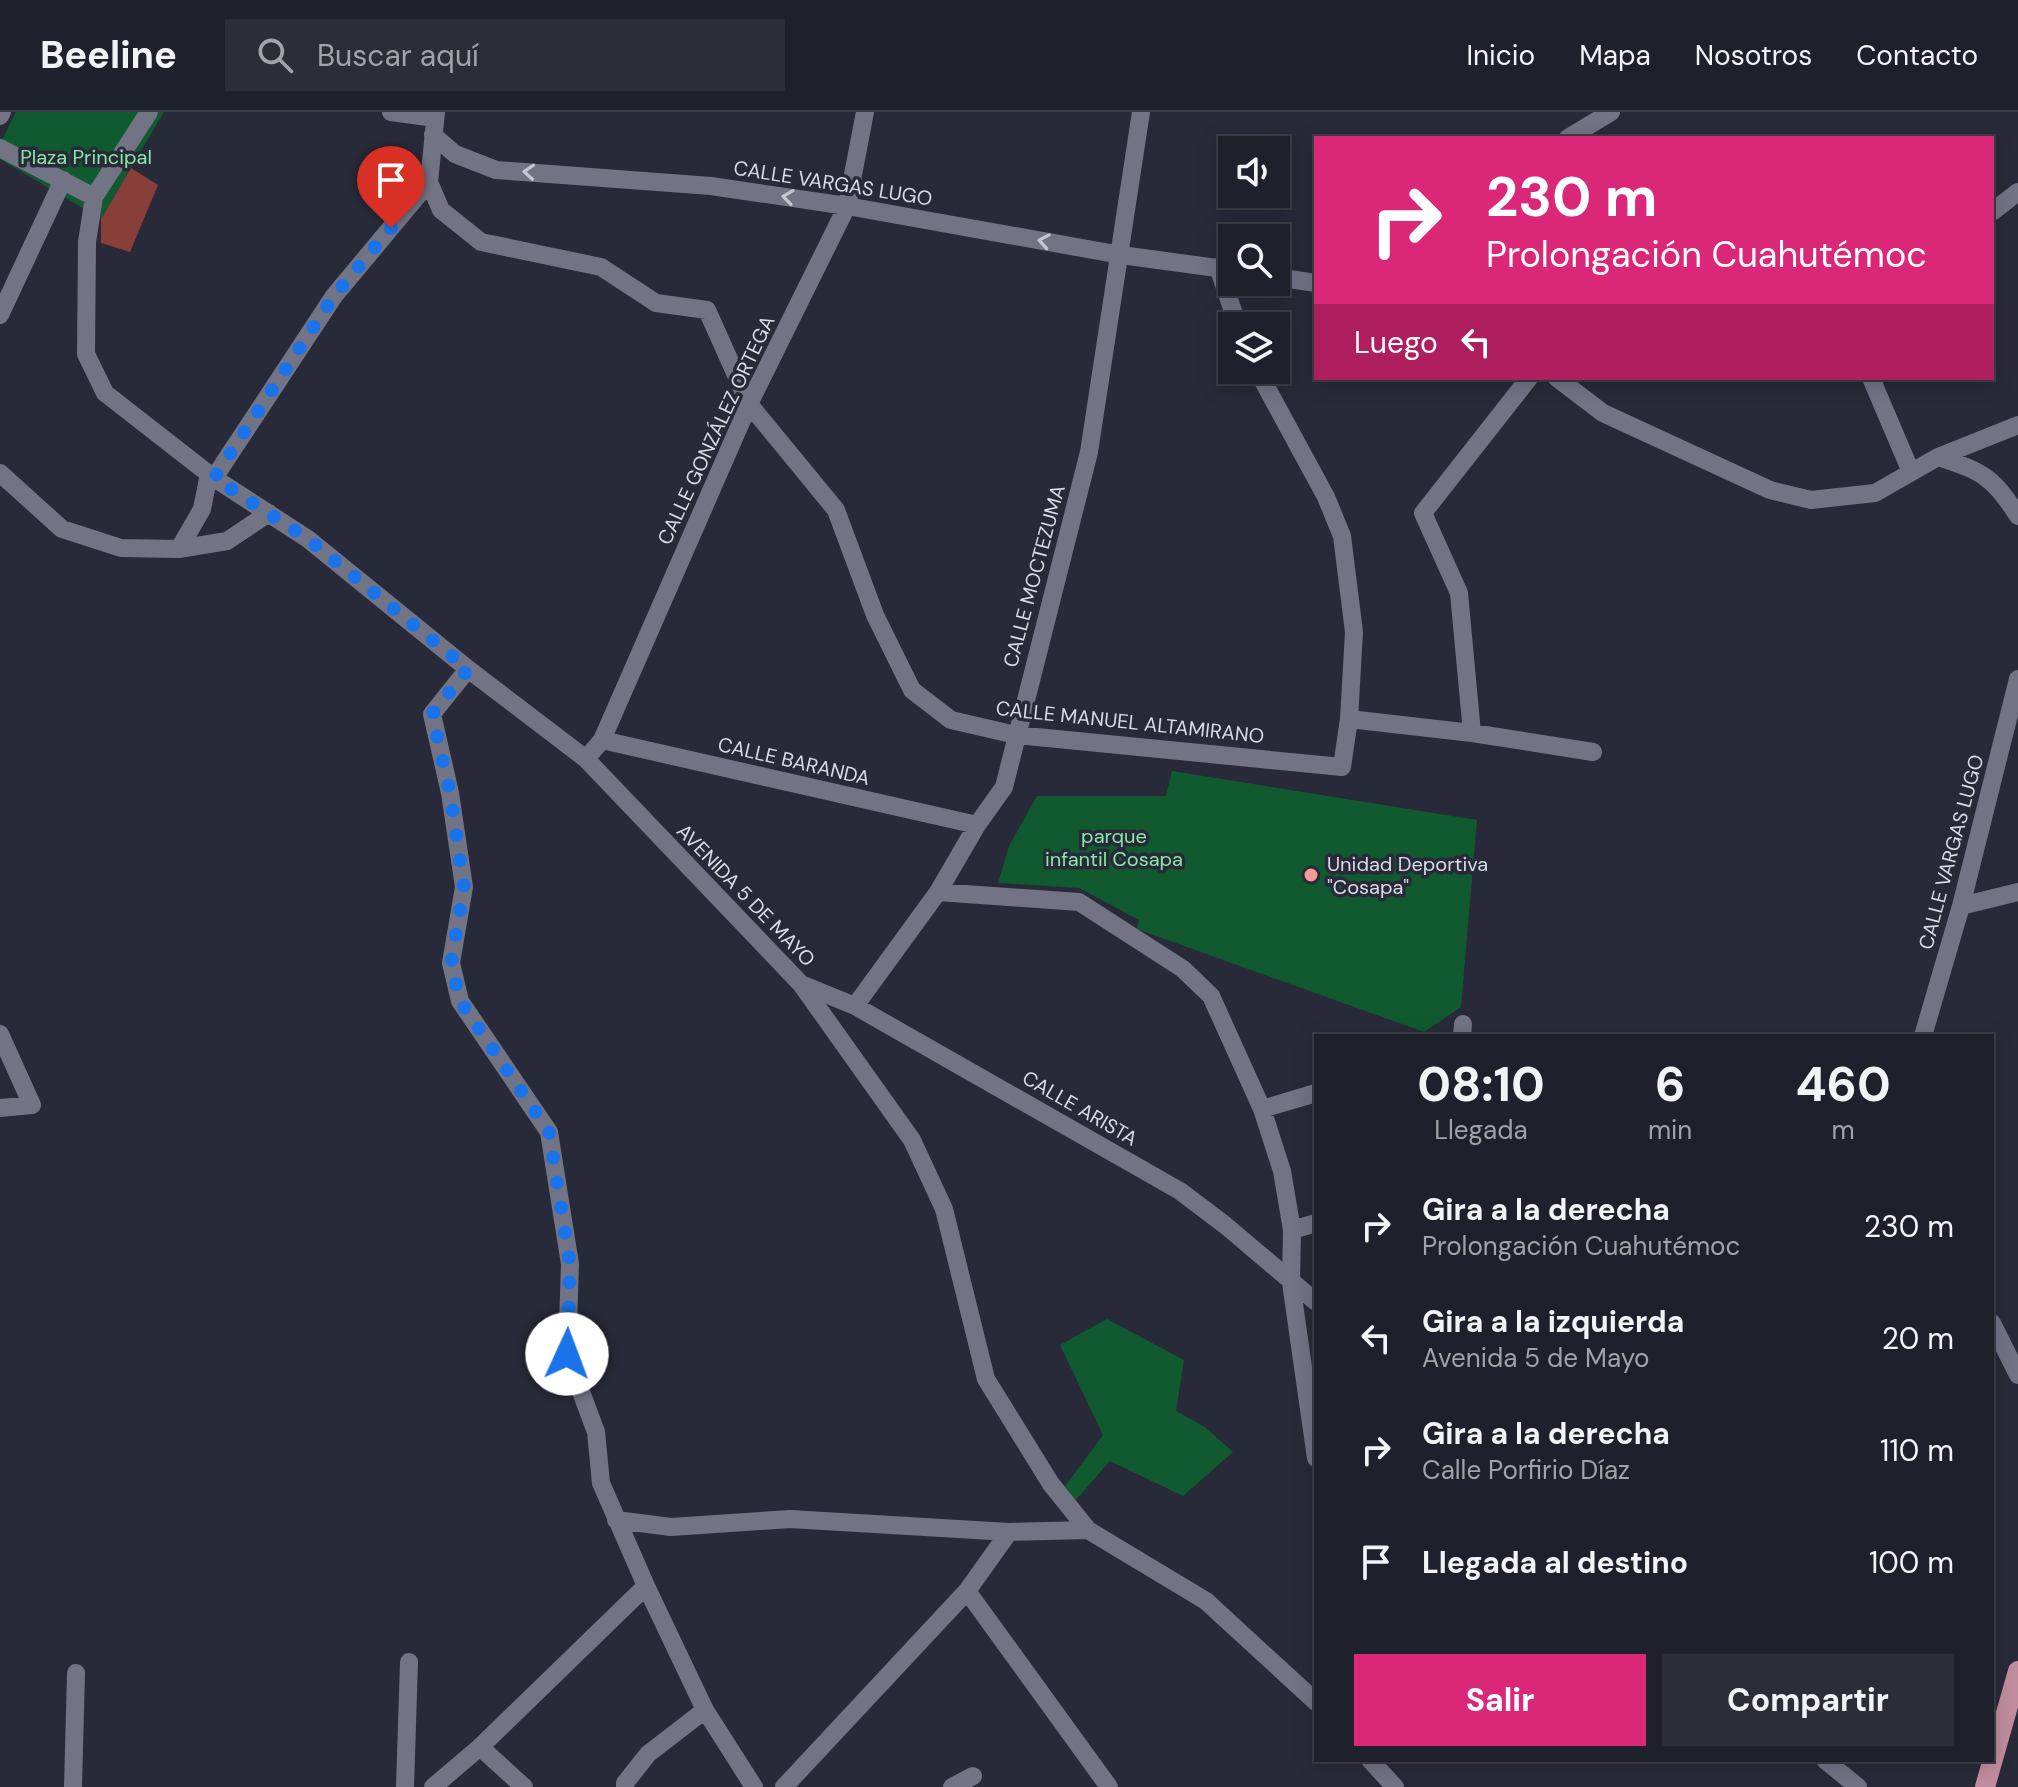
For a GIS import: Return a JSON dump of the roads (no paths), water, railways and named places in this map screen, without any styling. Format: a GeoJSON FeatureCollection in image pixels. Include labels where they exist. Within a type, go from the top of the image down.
{"type":"FeatureCollection","features":[{"type":"Feature","properties":{"kind":"main road"},"geometry":{"type":"LineString","coordinates":[[1994,1755],[2018,1671]]}},
{"type":"Feature","properties":{"kind":"main road"},"geometry":{"type":"LineString","coordinates":[[1985,1787],[1992,1762]]}},
{"type":"Feature","properties":{"kind":"street"},"geometry":{"type":"LineString","coordinates":[[0,148],[94,197],[149,112]]}},
{"type":"Feature","properties":{"kind":"street"},"geometry":{"type":"LineString","coordinates":[[179,549],[202,509],[212,476],[334,296],[429,182],[435,122],[391,112]]}},
{"type":"Feature","properties":{"kind":"street","name":"CALLE GONZÁLEZ ORTEGA"},"geometry":{"type":"LineString","coordinates":[[586,759],[602,740],[749,404],[847,206],[865,112]]}},
{"type":"Feature","properties":{"kind":"street","name":"CALLE MOCTEZUMA"},"geometry":{"type":"LineString","coordinates":[[855,1006],[938,892],[977,825],[1004,787],[1089,452],[1141,112]]}},
{"type":"Feature","properties":{"kind":"street"},"geometry":{"type":"LineString","coordinates":[[1571,136],[1611,112]]}},
{"type":"Feature","properties":{"kind":"street","name":"CALLE VARGAS LUGO"},"geometry":{"type":"LineString","coordinates":[[435,122],[455,154],[496,170],[711,186],[847,206],[1121,255],[1218,267]]}},
{"type":"Feature","properties":{"kind":"street"},"geometry":{"type":"LineString","coordinates":[[0,315],[63,180]]}},
{"type":"Feature","properties":{"kind":"street","name":"CALLE MANUEL ALTAMIRANO"},"geometry":{"type":"LineString","coordinates":[[429,182],[441,210],[481,242],[601,267],[656,303],[707,310],[749,404],[836,510],[875,615],[912,690],[951,720],[1016,735],[1342,767],[1349,719]]}},
{"type":"Feature","properties":{"kind":"street"},"geometry":{"type":"LineString","coordinates":[[1994,210],[2018,192]]}},
{"type":"Feature","properties":{"kind":"street","name":"AVENIDA 5 DE MAYO"},"geometry":{"type":"LineString","coordinates":[[94,197],[87,242],[86,354],[105,393],[212,476],[308,539],[468,669],[586,759],[801,984],[912,1140],[944,1209],[986,1379],[1051,1484],[1088,1530],[1206,1601],[1314,1700]]}},
{"type":"Feature","properties":{"kind":"street"},"geometry":{"type":"LineString","coordinates":[[1290,279],[1314,283]]}},
{"type":"Feature","properties":{"kind":"street"},"geometry":{"type":"LineString","coordinates":[[1472,733],[1459,593],[1423,513],[1527,380]]}},
{"type":"Feature","properties":{"kind":"street"},"geometry":{"type":"LineString","coordinates":[[1560,380],[1603,413],[1770,490],[1811,500],[1875,493],[1938,457],[2018,425]]}},
{"type":"Feature","properties":{"kind":"street"},"geometry":{"type":"LineString","coordinates":[[1872,380],[1911,472]]}},
{"type":"Feature","properties":{"kind":"street"},"geometry":{"type":"LineString","coordinates":[[1265,384],[1326,497],[1342,536],[1354,632],[1349,719],[1472,733],[1593,752]]}},
{"type":"Feature","properties":{"kind":"street"},"geometry":{"type":"LineString","coordinates":[[1938,457],[1977,470],[2002,490],[2018,516]]}},
{"type":"Feature","properties":{"kind":"street"},"geometry":{"type":"LineString","coordinates":[[0,473],[62,529],[121,548],[179,549],[227,541],[269,513]]}},
{"type":"Feature","properties":{"kind":"street"},"geometry":{"type":"LineString","coordinates":[[468,669],[432,714],[450,793],[464,887],[451,963],[460,1001],[549,1132],[570,1264],[567,1354],[596,1432],[601,1483],[705,1710],[754,1787]]}},
{"type":"Feature","properties":{"kind":"street","name":"CALLE VARGAS LUGO"},"geometry":{"type":"LineString","coordinates":[[1924,1034],[1961,906],[2018,679]]}},
{"type":"Feature","properties":{"kind":"street","name":"CALLE BARANDA"},"geometry":{"type":"LineString","coordinates":[[602,740],[977,825]]}},
{"type":"Feature","properties":{"kind":"street"},"geometry":{"type":"LineString","coordinates":[[938,892],[1079,902],[1183,969],[1211,996],[1262,1109],[1282,1171],[1292,1230],[1291,1283],[1314,1444]]}},
{"type":"Feature","properties":{"kind":"street"},"geometry":{"type":"LineString","coordinates":[[1961,906],[2018,892]]}},
{"type":"Feature","properties":{"kind":"street","name":"CALLE ARISTA"},"geometry":{"type":"LineString","coordinates":[[801,984],[855,1006],[1180,1191],[1314,1300]]}},
{"type":"Feature","properties":{"kind":"street"},"geometry":{"type":"LineString","coordinates":[[0,1034],[32,1105],[0,1108]]}},
{"type":"Feature","properties":{"kind":"street"},"geometry":{"type":"LineString","coordinates":[[1262,1109],[1314,1094]]}},
{"type":"Feature","properties":{"kind":"street"},"geometry":{"type":"LineString","coordinates":[[1292,1230],[1314,1224]]}},
{"type":"Feature","properties":{"kind":"street"},"geometry":{"type":"LineString","coordinates":[[1994,1327],[2018,1375]]}},
{"type":"Feature","properties":{"kind":"street"},"geometry":{"type":"LineString","coordinates":[[616,1520],[671,1527],[790,1519],[1009,1532],[1088,1530]]}},
{"type":"Feature","properties":{"kind":"street"},"geometry":{"type":"LineString","coordinates":[[784,1787],[967,1591],[1009,1532]]}},
{"type":"Feature","properties":{"kind":"street"},"geometry":{"type":"LineString","coordinates":[[433,1787],[480,1747],[646,1586]]}},
{"type":"Feature","properties":{"kind":"street"},"geometry":{"type":"LineString","coordinates":[[967,1591],[1109,1787]]}},
{"type":"Feature","properties":{"kind":"street"},"geometry":{"type":"LineString","coordinates":[[405,1787],[409,1662]]}},
{"type":"Feature","properties":{"kind":"street"},"geometry":{"type":"LineString","coordinates":[[73,1787],[76,1673]]}},
{"type":"Feature","properties":{"kind":"street"},"geometry":{"type":"LineString","coordinates":[[625,1787],[648,1754],[705,1710]]}},
{"type":"Feature","properties":{"kind":"street"},"geometry":{"type":"LineString","coordinates":[[480,1747],[524,1787]]}},
{"type":"Feature","properties":{"kind":"street"},"geometry":{"type":"LineString","coordinates":[[1372,1762],[1395,1787]]}},
{"type":"Feature","properties":{"kind":"street"},"geometry":{"type":"LineString","coordinates":[[1827,1762],[1858,1787]]}},
{"type":"Feature","properties":{"kind":"street"},"geometry":{"type":"LineString","coordinates":[[952,1787],[973,1776]]}},
{"type":"Feature","properties":{"kind":"place","name":"Unidad Deportiva \"Cosapa\""},"geometry":{"type":"Point","coordinates":[1311,875]}},
{"type":"Feature","properties":{"kind":"park label","name":"Plaza Principal"},"geometry":{"type":"Point","coordinates":[86,157]}},
{"type":"Feature","properties":{"kind":"park label","name":"parque infantil Cosapa"},"geometry":{"type":"Point","coordinates":[1114,848]}}]}
